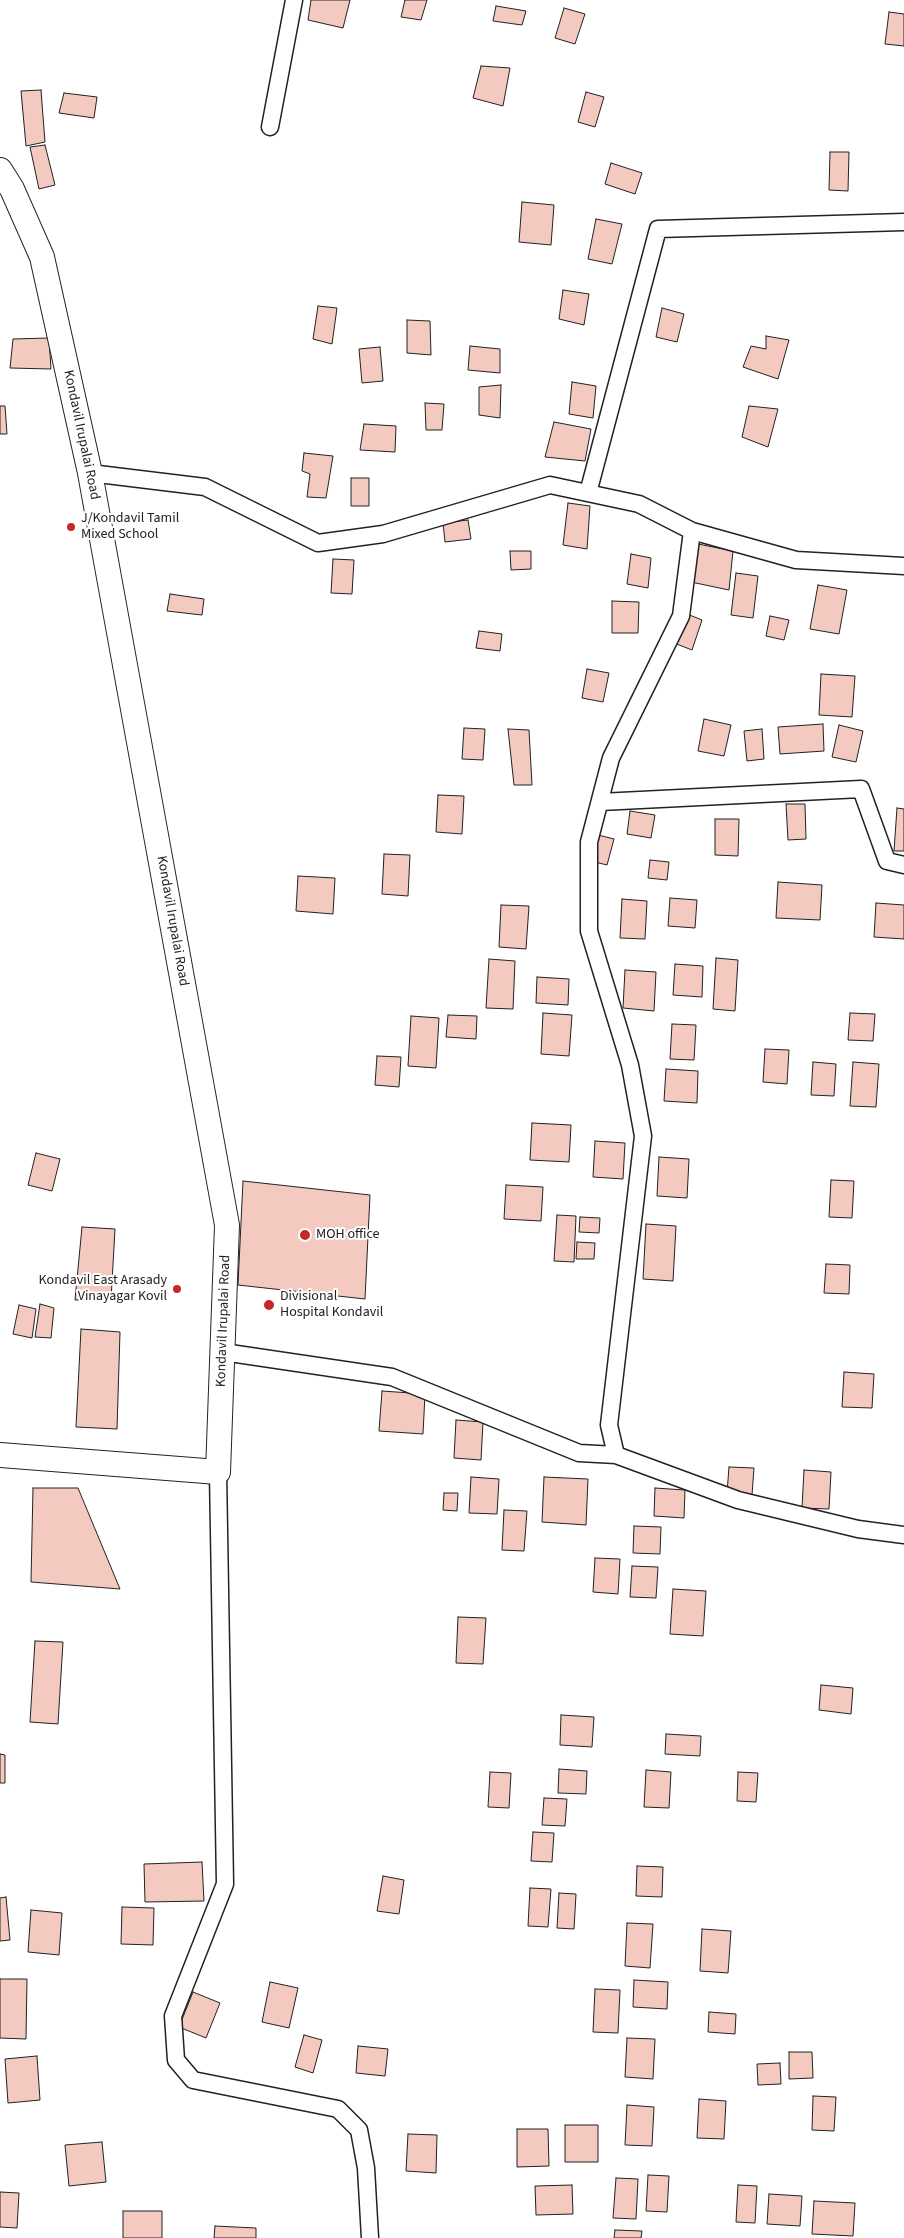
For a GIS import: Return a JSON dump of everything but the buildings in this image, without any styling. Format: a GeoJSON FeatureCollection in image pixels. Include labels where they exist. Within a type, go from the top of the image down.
{"type":"FeatureCollection","features":[{"type":"Feature","properties":{"kind":"street"},"geometry":{"type":"LineString","coordinates":[[270,127],[294,0]]}},
{"type":"Feature","properties":{"kind":"street","name":"Kondavil Irupalai Road"},"geometry":{"type":"LineString","coordinates":[[0,170],[12,189],[42,256],[90,473],[228,1224],[218,1472]]}},
{"type":"Feature","properties":{"kind":"street"},"geometry":{"type":"LineString","coordinates":[[588,493],[658,229],[904,222]]}},
{"type":"Feature","properties":{"kind":"street"},"geometry":{"type":"LineString","coordinates":[[90,473],[205,487],[318,543],[383,534],[550,485],[639,504],[692,531],[796,560],[904,566]]}},
{"type":"Feature","properties":{"kind":"street"},"geometry":{"type":"LineString","coordinates":[[616,1455],[609,1425],[643,1136],[630,1065],[590,931],[589,842],[611,758],[681,616],[692,531]]}},
{"type":"Feature","properties":{"kind":"street"},"geometry":{"type":"LineString","coordinates":[[600,802],[861,789],[888,861],[904,865]]}},
{"type":"Feature","properties":{"kind":"street"},"geometry":{"type":"LineString","coordinates":[[223,1352],[392,1377],[579,1453],[616,1455],[738,1500],[858,1529],[904,1535]]}},
{"type":"Feature","properties":{"kind":"street"},"geometry":{"type":"LineString","coordinates":[[0,1455],[218,1472],[224,1884],[173,2016],[176,2060],[193,2080],[338,2109],[359,2130],[366,2168],[370,2238]]}},
{"type":"Feature","properties":{"kind":"place","name":"J/Kondavil Tamil Mixed School"},"geometry":{"type":"Point","coordinates":[71,527]}},
{"type":"Feature","properties":{"kind":"place","name":"MOH office"},"geometry":{"type":"Point","coordinates":[305,1235]}},
{"type":"Feature","properties":{"kind":"place","name":"Kondavil East Arasady Vinayagar Kovil"},"geometry":{"type":"Point","coordinates":[177,1289]}},
{"type":"Feature","properties":{"kind":"place","name":"Divisional Hospital Kondavil"},"geometry":{"type":"Point","coordinates":[269,1305]}}]}
